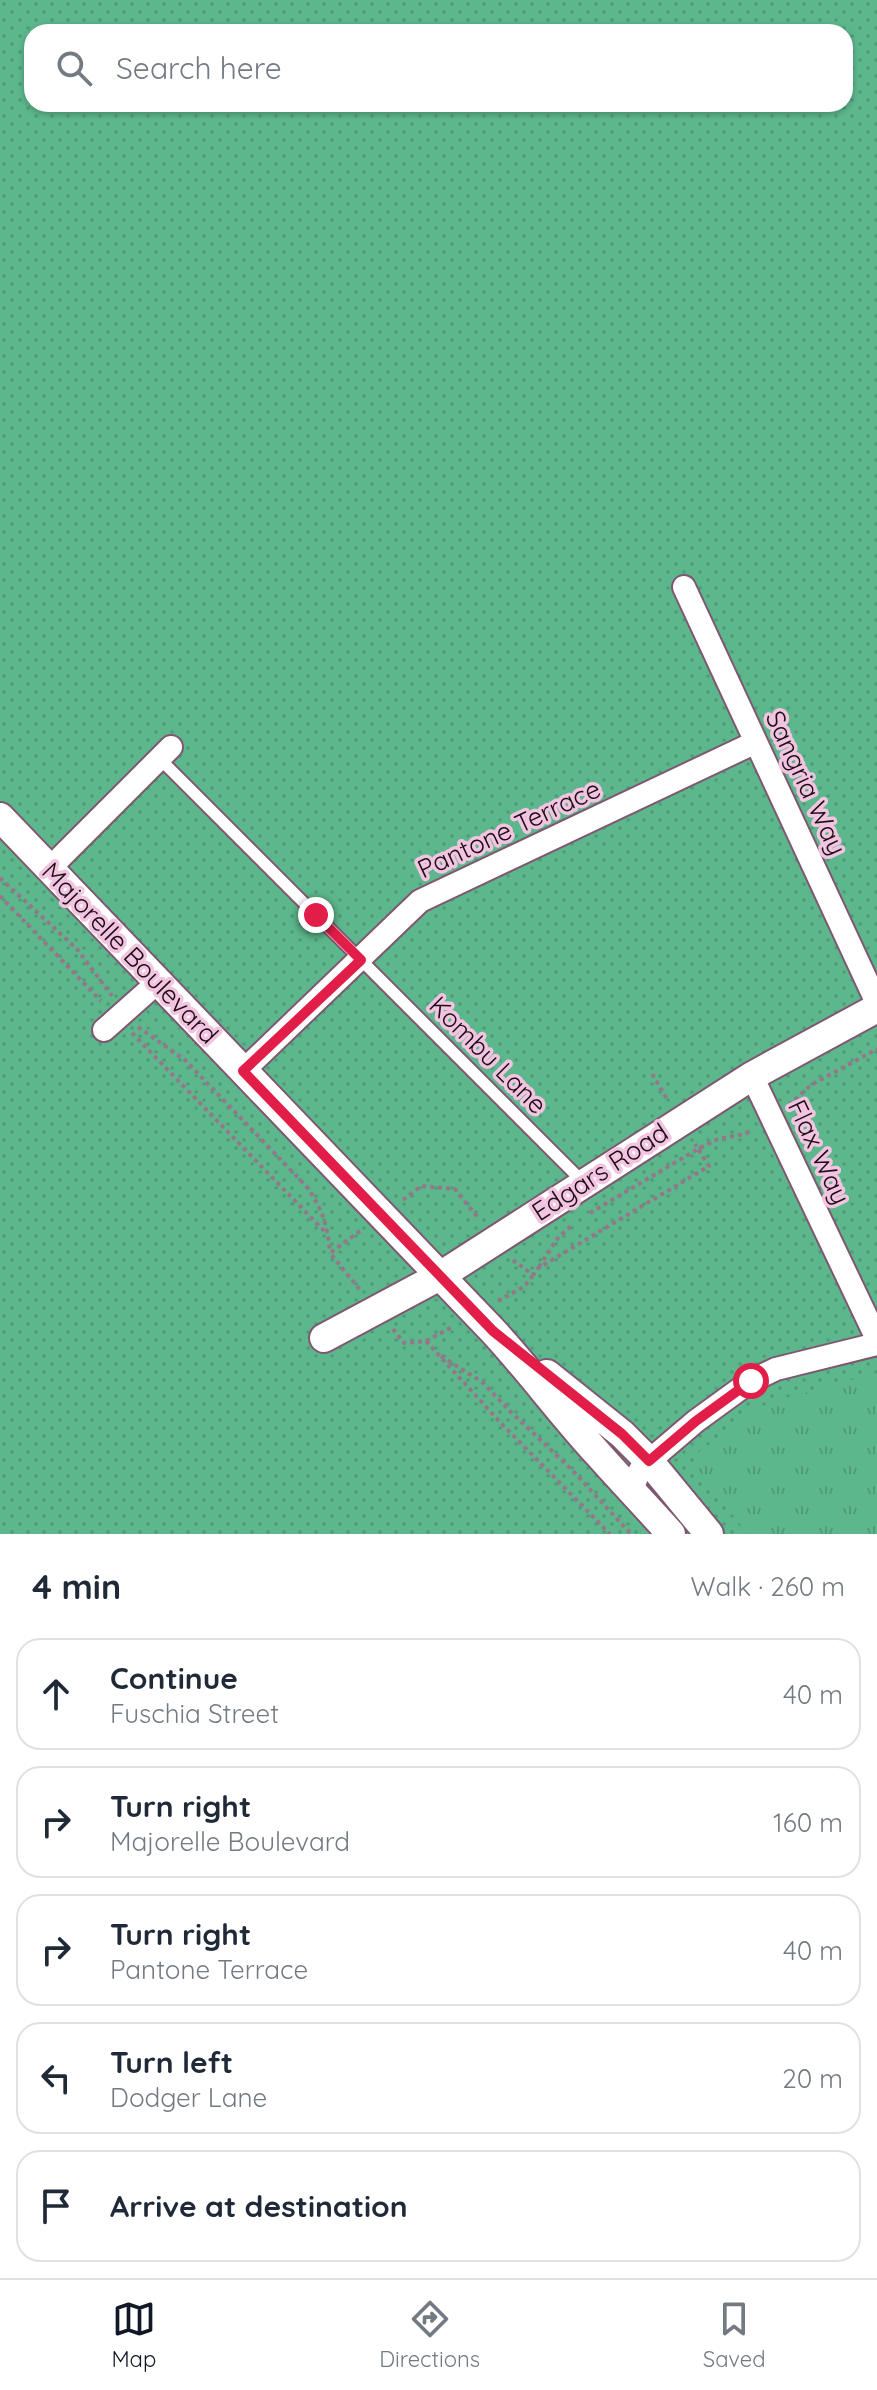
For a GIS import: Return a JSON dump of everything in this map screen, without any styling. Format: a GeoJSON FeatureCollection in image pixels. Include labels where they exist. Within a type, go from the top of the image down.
{"type":"FeatureCollection","features":[{"type":"Feature","properties":{"kind":"street","name":"Sangria Way"},"geometry":{"type":"LineString","coordinates":[[684,587],[877,1005]]}},
{"type":"Feature","properties":{"kind":"street","name":"Pantone Terrace"},"geometry":{"type":"LineString","coordinates":[[243,1071],[420,901],[756,742]]}},
{"type":"Feature","properties":{"kind":"street"},"geometry":{"type":"LineString","coordinates":[[49,869],[166,753]]}},
{"type":"Feature","properties":{"kind":"street","name":"Majorelle Boulevard"},"geometry":{"type":"LineString","coordinates":[[2,822],[493,1331],[598,1455],[671,1534]]}},
{"type":"Feature","properties":{"kind":"street"},"geometry":{"type":"LineString","coordinates":[[115,1019],[158,982]]}},
{"type":"Feature","properties":{"kind":"street","name":"Edgars Road"},"geometry":{"type":"LineString","coordinates":[[324,1338],[440,1276],[752,1076],[877,1005]]}},
{"type":"Feature","properties":{"kind":"street","name":"Flax Way"},"geometry":{"type":"LineString","coordinates":[[752,1076],[877,1342]]}},
{"type":"Feature","properties":{"kind":"street","name":"Majorelle Boulevard"},"geometry":{"type":"LineString","coordinates":[[493,1331],[622,1434],[649,1461],[709,1534]]}},
{"type":"Feature","properties":{"kind":"street"},"geometry":{"type":"LineString","coordinates":[[632,1489],[640,1470],[649,1461],[696,1421],[751,1381],[776,1369],[877,1342]]}},
{"type":"Feature","properties":{"kind":"lane","name":"Kombu Lane"},"geometry":{"type":"LineString","coordinates":[[166,753],[361,960],[583,1182]]}},
{"type":"Feature","properties":{"kind":"path"},"geometry":{"type":"LineString","coordinates":[[0,878],[77,949],[115,1019],[142,1031],[185,1060],[306,1186],[320,1204],[330,1253]]}},
{"type":"Feature","properties":{"kind":"path"},"geometry":{"type":"LineString","coordinates":[[0,896],[115,1019],[328,1236]]}},
{"type":"Feature","properties":{"kind":"path"},"geometry":{"type":"LineString","coordinates":[[652,1074],[698,1149],[709,1166],[537,1269],[556,1240],[570,1226],[698,1149],[718,1139],[745,1134],[786,1108],[811,1085],[877,1049]]}},
{"type":"Feature","properties":{"kind":"path"},"geometry":{"type":"LineString","coordinates":[[610,1534],[436,1353],[482,1382],[573,1471],[631,1534]]}},
{"type":"Feature","properties":{"kind":"green space"},"geometry":{"type":"Polygon","coordinates":[[[0,0],[877,0],[877,1534],[0,1534],[0,0]]]}},
{"type":"Feature","properties":{"kind":"green space"},"geometry":{"type":"Polygon","coordinates":[[[877,1373],[877,1534],[748,1534],[696,1468],[698,1453],[745,1416],[771,1402],[877,1373]]]}},
{"type":"Feature","properties":{"kind":"route"},"geometry":{"type":"LineString","coordinates":[[316,915],[361,960],[243,1071],[493,1331],[622,1434],[649,1461],[696,1421],[751,1381]]}}]}
